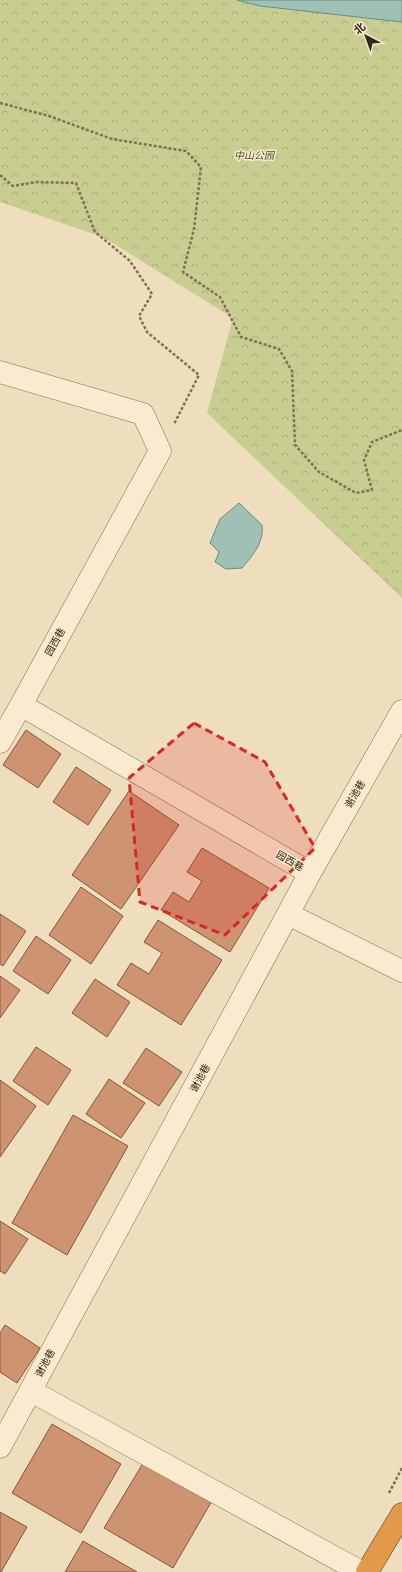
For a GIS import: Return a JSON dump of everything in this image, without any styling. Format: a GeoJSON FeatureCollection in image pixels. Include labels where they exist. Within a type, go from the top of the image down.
{"type":"FeatureCollection","features":[{"type":"Feature","properties":{"kind":"highway"},"geometry":{"type":"LineString","coordinates":[[368,1572],[402,1514]]}},
{"type":"Feature","properties":{"kind":"street"},"geometry":{"type":"LineString","coordinates":[[0,372],[143,414],[160,451]]}},
{"type":"Feature","properties":{"kind":"street","name":"园西巷"},"geometry":{"type":"LineString","coordinates":[[160,451],[21,705],[310,873]]}},
{"type":"Feature","properties":{"kind":"street"},"geometry":{"type":"LineString","coordinates":[[0,742],[21,705]]}},
{"type":"Feature","properties":{"kind":"street","name":"谢池巷"},"geometry":{"type":"LineString","coordinates":[[0,1447],[310,873],[402,711]]}},
{"type":"Feature","properties":{"kind":"street"},"geometry":{"type":"LineString","coordinates":[[288,914],[402,971]]}},
{"type":"Feature","properties":{"kind":"street"},"geometry":{"type":"LineString","coordinates":[[31,1391],[361,1572]]}},
{"type":"Feature","properties":{"kind":"path"},"geometry":{"type":"LineString","coordinates":[[0,103],[48,116],[112,139],[186,151],[201,167],[194,229],[183,272],[220,297],[242,337],[279,349],[292,371],[295,445],[319,472],[356,493],[372,490],[364,460],[372,442],[402,430]]}},
{"type":"Feature","properties":{"kind":"path"},"geometry":{"type":"LineString","coordinates":[[0,175],[13,186],[37,182],[76,183],[95,232],[130,262],[152,294],[139,316],[147,332],[199,375],[160,451]]}},
{"type":"Feature","properties":{"kind":"highlighted area"},"geometry":{"type":"Polygon","coordinates":[[[194,723],[265,762],[315,848],[225,935],[140,902],[129,778],[194,723]]]}},
{"type":"Feature","properties":{"kind":"green space","name":"中山公园"},"geometry":{"type":"Polygon","coordinates":[[[0,0],[237,0],[260,6],[402,22],[402,598],[207,413],[233,318],[103,237],[0,202],[0,0]]]}},
{"type":"Feature","properties":{"kind":"water"},"geometry":{"type":"Polygon","coordinates":[[[237,0],[402,0],[402,22],[260,6],[237,0]]]}},
{"type":"Feature","properties":{"kind":"water"},"geometry":{"type":"Polygon","coordinates":[[[239,503],[262,525],[261,537],[254,553],[242,568],[226,569],[215,562],[219,552],[210,543],[220,519],[239,503]]]}},
{"type":"Feature","properties":{"kind":"building"},"geometry":{"type":"Polygon","coordinates":[[[26,730],[61,754],[38,788],[3,765],[26,730]]]}},
{"type":"Feature","properties":{"kind":"building"},"geometry":{"type":"Polygon","coordinates":[[[76,767],[111,790],[88,825],[53,802],[76,767]]]}},
{"type":"Feature","properties":{"kind":"building"},"geometry":{"type":"Polygon","coordinates":[[[129,791],[179,825],[121,909],[72,875],[129,791]]]}},
{"type":"Feature","properties":{"kind":"building"},"geometry":{"type":"Polygon","coordinates":[[[202,848],[269,888],[230,952],[161,910],[173,892],[189,902],[202,881],[187,872],[202,848]]]}},
{"type":"Feature","properties":{"kind":"building"},"geometry":{"type":"Polygon","coordinates":[[[81,887],[123,916],[91,964],[49,935],[81,887]]]}},
{"type":"Feature","properties":{"kind":"building"},"geometry":{"type":"Polygon","coordinates":[[[0,914],[26,931],[3,966],[0,964],[0,914]]]}},
{"type":"Feature","properties":{"kind":"building"},"geometry":{"type":"Polygon","coordinates":[[[158,920],[222,960],[181,1025],[117,985],[131,963],[149,974],[162,953],[144,942],[158,920]]]}},
{"type":"Feature","properties":{"kind":"building"},"geometry":{"type":"Polygon","coordinates":[[[36,936],[71,960],[48,994],[13,971],[36,936]]]}},
{"type":"Feature","properties":{"kind":"building"},"geometry":{"type":"Polygon","coordinates":[[[0,976],[20,990],[0,1018],[0,976]]]}},
{"type":"Feature","properties":{"kind":"building"},"geometry":{"type":"Polygon","coordinates":[[[95,979],[130,1002],[107,1037],[72,1013],[95,979]]]}},
{"type":"Feature","properties":{"kind":"building"},"geometry":{"type":"Polygon","coordinates":[[[36,1047],[71,1070],[48,1105],[13,1081],[36,1047]]]}},
{"type":"Feature","properties":{"kind":"building"},"geometry":{"type":"Polygon","coordinates":[[[146,1048],[182,1072],[159,1106],[123,1083],[146,1048]]]}},
{"type":"Feature","properties":{"kind":"building"},"geometry":{"type":"Polygon","coordinates":[[[109,1079],[145,1103],[121,1138],[86,1114],[109,1079]]]}},
{"type":"Feature","properties":{"kind":"building"},"geometry":{"type":"Polygon","coordinates":[[[0,1080],[36,1106],[0,1157],[0,1080]]]}},
{"type":"Feature","properties":{"kind":"building"},"geometry":{"type":"Polygon","coordinates":[[[73,1115],[128,1146],[67,1255],[12,1223],[73,1115]]]}},
{"type":"Feature","properties":{"kind":"building"},"geometry":{"type":"Polygon","coordinates":[[[0,1221],[28,1239],[5,1274],[0,1271],[0,1221]]]}},
{"type":"Feature","properties":{"kind":"building"},"geometry":{"type":"Polygon","coordinates":[[[5,1325],[40,1348],[17,1383],[0,1372],[0,1333],[5,1325]]]}},
{"type":"Feature","properties":{"kind":"building"},"geometry":{"type":"Polygon","coordinates":[[[52,1424],[121,1464],[81,1533],[12,1493],[52,1424]]]}},
{"type":"Feature","properties":{"kind":"building"},"geometry":{"type":"Polygon","coordinates":[[[145,1460],[213,1499],[173,1568],[104,1528],[145,1460]]]}},
{"type":"Feature","properties":{"kind":"building"},"geometry":{"type":"Polygon","coordinates":[[[0,1512],[27,1527],[1,1572],[0,1572],[0,1512]]]}},
{"type":"Feature","properties":{"kind":"building"},"geometry":{"type":"Polygon","coordinates":[[[83,1541],[137,1572],[65,1572],[83,1541]]]}}]}
